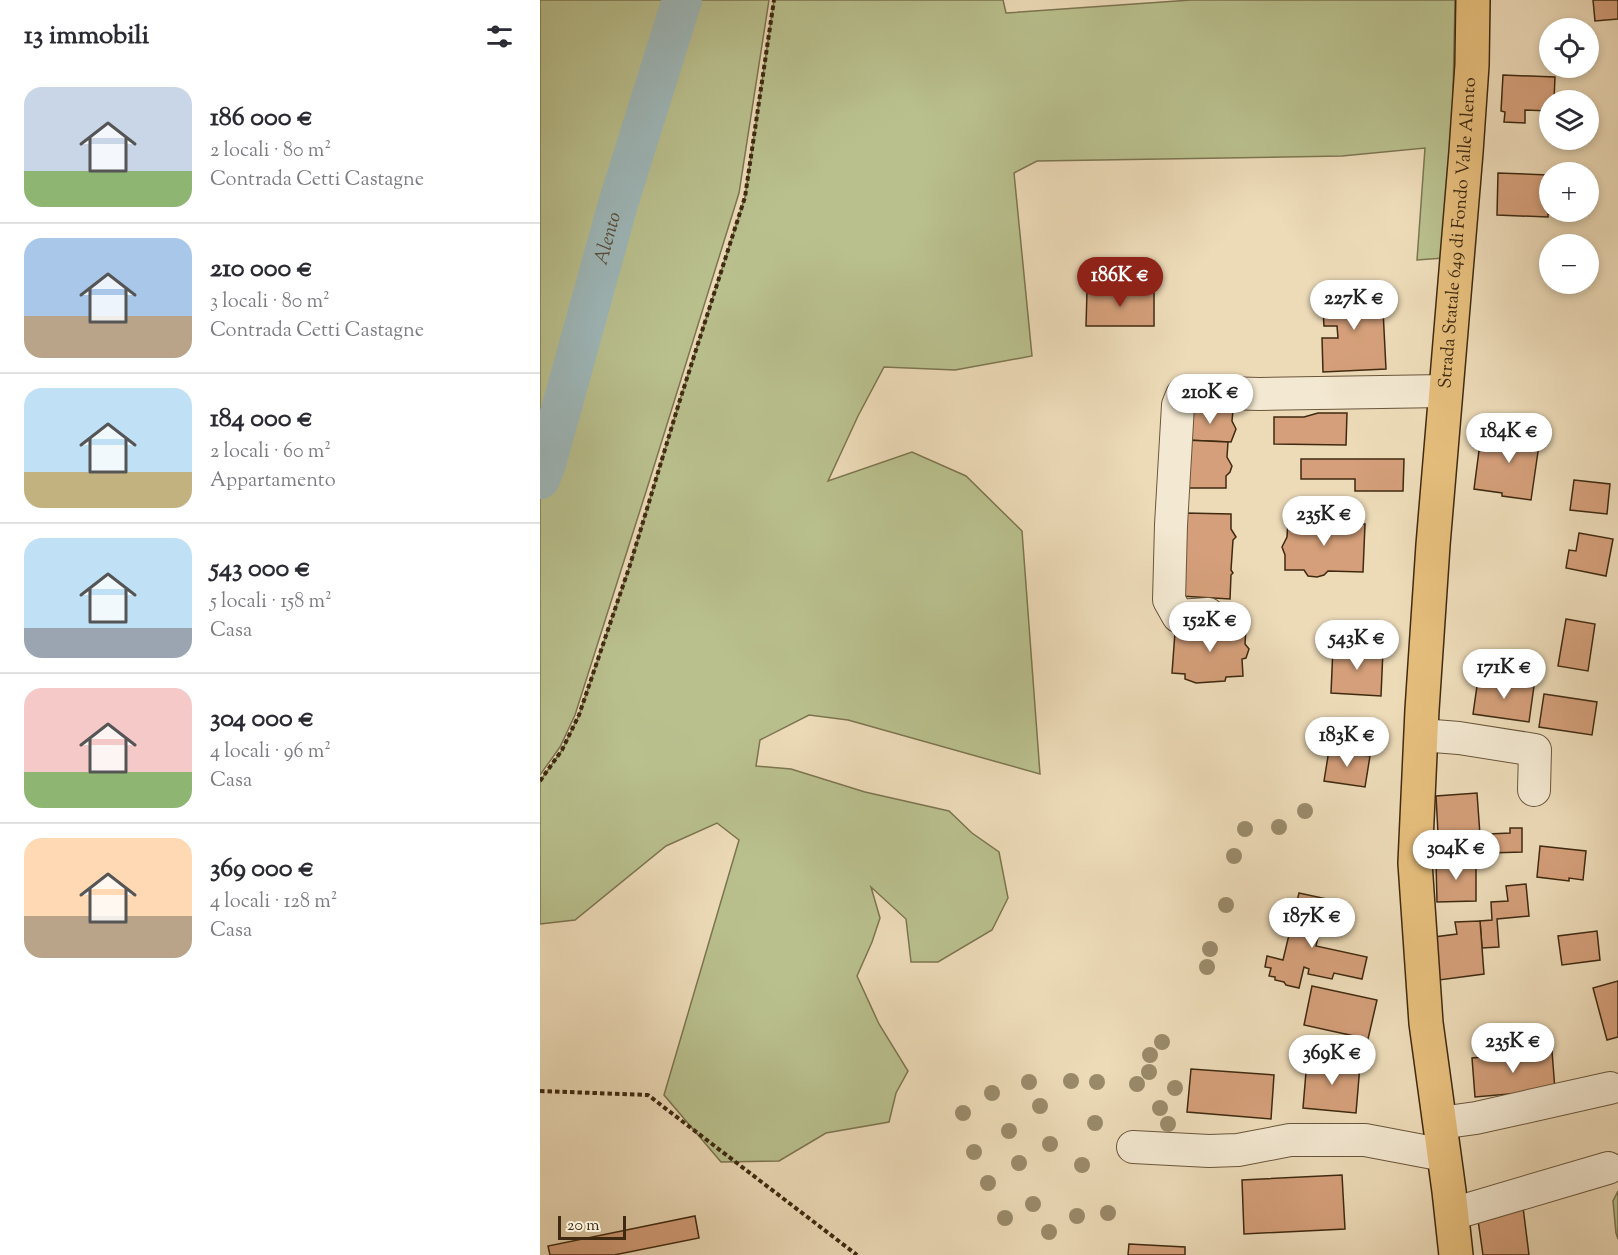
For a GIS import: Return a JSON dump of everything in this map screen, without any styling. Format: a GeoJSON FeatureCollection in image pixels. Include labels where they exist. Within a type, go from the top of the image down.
{"type":"FeatureCollection","features":[{"type":"Feature","properties":{"kind":"main road","name":"Strada Statale 649 di Fondo Valle Alento"},"geometry":{"type":"LineString","coordinates":[[1456,1255],[1426,1023],[1415,863],[1433,545],[1466,152],[1472,64],[1473,0]]}},
{"type":"Feature","properties":{"kind":"street"},"geometry":{"type":"LineString","coordinates":[[1208,614],[1178,616],[1168,600],[1177,416],[1182,395],[1187,392],[1260,394],[1445,390]]}},
{"type":"Feature","properties":{"kind":"street"},"geometry":{"type":"LineString","coordinates":[[1421,735],[1459,738],[1535,750],[1534,790]]}},
{"type":"Feature","properties":{"kind":"street"},"geometry":{"type":"LineString","coordinates":[[1440,1123],[1476,1118],[1610,1088]]}},
{"type":"Feature","properties":{"kind":"street"},"geometry":{"type":"LineString","coordinates":[[1133,1147],[1209,1151],[1238,1150],[1290,1140],[1365,1140],[1444,1155]]}},
{"type":"Feature","properties":{"kind":"street"},"geometry":{"type":"LineString","coordinates":[[1452,1214],[1608,1168]]}},
{"type":"Feature","properties":{"kind":"path"},"geometry":{"type":"LineString","coordinates":[[540,781],[562,750],[579,715],[630,565],[745,197],[774,0]]}},
{"type":"Feature","properties":{"kind":"path"},"geometry":{"type":"LineString","coordinates":[[540,1091],[648,1095],[857,1255]]}},
{"type":"Feature","properties":{"kind":"green space"},"geometry":{"type":"Polygon","coordinates":[[[540,0],[681,0],[617,203],[540,475],[540,0]]]}},
{"type":"Feature","properties":{"kind":"green space"},"geometry":{"type":"Polygon","coordinates":[[[682,0],[769,0],[739,193],[575,715],[560,747],[540,775],[540,480],[547,463],[618,204],[682,0]]]}},
{"type":"Feature","properties":{"kind":"green space"},"geometry":{"type":"Polygon","coordinates":[[[774,0],[1003,0],[1006,13],[1191,0],[1455,0],[1452,143],[1444,258],[1417,260],[1425,148],[1342,156],[1037,161],[1014,173],[1032,356],[955,370],[884,367],[828,481],[912,452],[966,476],[1022,531],[1040,774],[848,720],[809,715],[760,740],[756,766],[791,769],[865,792],[949,811],[972,833],[999,852],[1008,898],[992,930],[938,962],[911,962],[906,919],[871,887],[880,918],[857,976],[879,1024],[908,1071],[896,1093],[889,1122],[826,1133],[779,1161],[721,1162],[664,1095],[739,840],[717,823],[666,846],[575,920],[540,924],[540,781],[562,750],[579,715],[630,565],[745,197],[774,0]]]}},
{"type":"Feature","properties":{"kind":"green space"},"geometry":{"type":"Polygon","coordinates":[[[1618,1191],[1618,1239],[1613,1201],[1618,1191]]]}},
{"type":"Feature","properties":{"kind":"building"},"geometry":{"type":"Polygon","coordinates":[[[1593,0],[1618,0],[1618,19],[1599,21],[1599,18],[1595,18],[1593,0]]]}},
{"type":"Feature","properties":{"kind":"building"},"geometry":{"type":"Polygon","coordinates":[[[1503,75],[1555,78],[1554,90],[1539,90],[1539,111],[1525,110],[1525,123],[1504,122],[1505,112],[1501,111],[1503,75]]]}},
{"type":"Feature","properties":{"kind":"building"},"geometry":{"type":"Polygon","coordinates":[[[1498,173],[1539,175],[1539,217],[1497,215],[1498,173]]]}},
{"type":"Feature","properties":{"kind":"building"},"geometry":{"type":"Polygon","coordinates":[[[1087,290],[1154,290],[1154,326],[1086,326],[1087,290]]]}},
{"type":"Feature","properties":{"kind":"building"},"geometry":{"type":"Polygon","coordinates":[[[1382,290],[1386,369],[1323,372],[1322,338],[1338,338],[1337,326],[1324,326],[1322,293],[1382,290]]]}},
{"type":"Feature","properties":{"kind":"building"},"geometry":{"type":"Polygon","coordinates":[[[1190,406],[1233,410],[1232,421],[1236,429],[1231,442],[1185,440],[1190,406]]]}},
{"type":"Feature","properties":{"kind":"building"},"geometry":{"type":"Polygon","coordinates":[[[1318,413],[1347,413],[1346,445],[1274,444],[1274,417],[1304,417],[1318,413]]]}},
{"type":"Feature","properties":{"kind":"building"},"geometry":{"type":"Polygon","coordinates":[[[1504,427],[1541,431],[1531,500],[1474,489],[1480,443],[1501,446],[1504,427]]]}},
{"type":"Feature","properties":{"kind":"building"},"geometry":{"type":"Polygon","coordinates":[[[1185,440],[1228,442],[1227,457],[1232,466],[1226,476],[1226,488],[1181,488],[1185,440]]]}},
{"type":"Feature","properties":{"kind":"building"},"geometry":{"type":"Polygon","coordinates":[[[1301,459],[1404,459],[1403,491],[1355,491],[1355,479],[1301,479],[1301,459]]]}},
{"type":"Feature","properties":{"kind":"building"},"geometry":{"type":"Polygon","coordinates":[[[1574,480],[1610,484],[1607,514],[1570,510],[1574,480]]]}},
{"type":"Feature","properties":{"kind":"building"},"geometry":{"type":"Polygon","coordinates":[[[1185,513],[1231,514],[1231,529],[1236,537],[1233,540],[1230,599],[1180,596],[1185,513]]]}},
{"type":"Feature","properties":{"kind":"building"},"geometry":{"type":"Polygon","coordinates":[[[1313,516],[1322,516],[1329,523],[1365,524],[1363,572],[1328,571],[1317,577],[1308,576],[1304,570],[1285,570],[1285,555],[1282,547],[1287,537],[1288,521],[1307,523],[1313,516]]]}},
{"type":"Feature","properties":{"kind":"building"},"geometry":{"type":"Polygon","coordinates":[[[1579,533],[1613,539],[1606,576],[1566,568],[1569,550],[1576,551],[1579,533]]]}},
{"type":"Feature","properties":{"kind":"building"},"geometry":{"type":"Polygon","coordinates":[[[1566,619],[1595,624],[1588,671],[1558,666],[1566,619]]]}},
{"type":"Feature","properties":{"kind":"building"},"geometry":{"type":"Polygon","coordinates":[[[1207,622],[1223,623],[1223,628],[1246,629],[1245,644],[1249,649],[1246,658],[1242,659],[1243,676],[1226,677],[1225,681],[1196,683],[1185,679],[1185,674],[1172,673],[1175,632],[1191,633],[1192,628],[1207,622]]]}},
{"type":"Feature","properties":{"kind":"building"},"geometry":{"type":"Polygon","coordinates":[[[1333,647],[1383,650],[1381,696],[1331,693],[1333,647]]]}},
{"type":"Feature","properties":{"kind":"building"},"geometry":{"type":"Polygon","coordinates":[[[1478,679],[1534,686],[1529,722],[1473,714],[1478,679]]]}},
{"type":"Feature","properties":{"kind":"building"},"geometry":{"type":"Polygon","coordinates":[[[1544,694],[1597,702],[1592,735],[1539,727],[1544,694]]]}},
{"type":"Feature","properties":{"kind":"building"},"geometry":{"type":"Polygon","coordinates":[[[1329,750],[1370,756],[1365,787],[1324,781],[1329,750]]]}},
{"type":"Feature","properties":{"kind":"building"},"geometry":{"type":"Polygon","coordinates":[[[1477,793],[1481,849],[1439,852],[1436,796],[1477,793]]]}},
{"type":"Feature","properties":{"kind":"building"},"geometry":{"type":"Polygon","coordinates":[[[1510,828],[1522,828],[1522,852],[1490,853],[1489,834],[1510,833],[1510,828]]]}},
{"type":"Feature","properties":{"kind":"building"},"geometry":{"type":"Polygon","coordinates":[[[1540,846],[1586,851],[1583,880],[1569,878],[1569,881],[1537,877],[1540,846]]]}},
{"type":"Feature","properties":{"kind":"building"},"geometry":{"type":"Polygon","coordinates":[[[1476,861],[1476,901],[1437,902],[1436,862],[1476,861]]]}},
{"type":"Feature","properties":{"kind":"building"},"geometry":{"type":"Polygon","coordinates":[[[1526,884],[1529,916],[1497,919],[1499,947],[1482,948],[1480,921],[1492,920],[1491,902],[1508,901],[1506,886],[1526,884]]]}},
{"type":"Feature","properties":{"kind":"building"},"geometry":{"type":"Polygon","coordinates":[[[1299,893],[1327,899],[1316,946],[1367,957],[1362,979],[1334,973],[1332,979],[1308,974],[1309,969],[1304,967],[1299,988],[1286,985],[1284,982],[1275,980],[1275,977],[1269,976],[1271,968],[1265,967],[1267,956],[1283,960],[1299,893]]]}},
{"type":"Feature","properties":{"kind":"building"},"geometry":{"type":"Polygon","coordinates":[[[1480,921],[1484,974],[1439,980],[1434,937],[1457,934],[1455,922],[1480,921]]]}},
{"type":"Feature","properties":{"kind":"building"},"geometry":{"type":"Polygon","coordinates":[[[1597,931],[1600,960],[1562,965],[1558,936],[1597,931]]]}},
{"type":"Feature","properties":{"kind":"building"},"geometry":{"type":"Polygon","coordinates":[[[1618,981],[1618,1037],[1607,1040],[1593,988],[1618,981]]]}},
{"type":"Feature","properties":{"kind":"building"},"geometry":{"type":"Polygon","coordinates":[[[1312,986],[1377,1000],[1368,1039],[1304,1025],[1312,986]]]}},
{"type":"Feature","properties":{"kind":"building"},"geometry":{"type":"Polygon","coordinates":[[[1552,1051],[1555,1090],[1475,1097],[1472,1058],[1552,1051]]]}},
{"type":"Feature","properties":{"kind":"building"},"geometry":{"type":"Polygon","coordinates":[[[1307,1060],[1360,1065],[1356,1113],[1303,1108],[1307,1060]]]}},
{"type":"Feature","properties":{"kind":"building"},"geometry":{"type":"Polygon","coordinates":[[[1191,1069],[1274,1075],[1271,1119],[1187,1112],[1191,1069]]]}},
{"type":"Feature","properties":{"kind":"building"},"geometry":{"type":"Polygon","coordinates":[[[1342,1175],[1345,1229],[1244,1234],[1242,1180],[1342,1175]]]}},
{"type":"Feature","properties":{"kind":"building"},"geometry":{"type":"Polygon","coordinates":[[[1523,1207],[1529,1255],[1483,1255],[1478,1220],[1523,1207]]]}},
{"type":"Feature","properties":{"kind":"building"},"geometry":{"type":"Polygon","coordinates":[[[695,1216],[699,1238],[614,1255],[550,1255],[548,1246],[695,1216]]]}},
{"type":"Feature","properties":{"kind":"building"},"geometry":{"type":"Polygon","coordinates":[[[1129,1244],[1185,1247],[1185,1255],[1128,1255],[1129,1244]]]}},
{"type":"Feature","properties":{"kind":"waterway","name":"Alento"},"geometry":{"type":"LineString","coordinates":[[540,479],[618,204],[682,0]]}}]}
